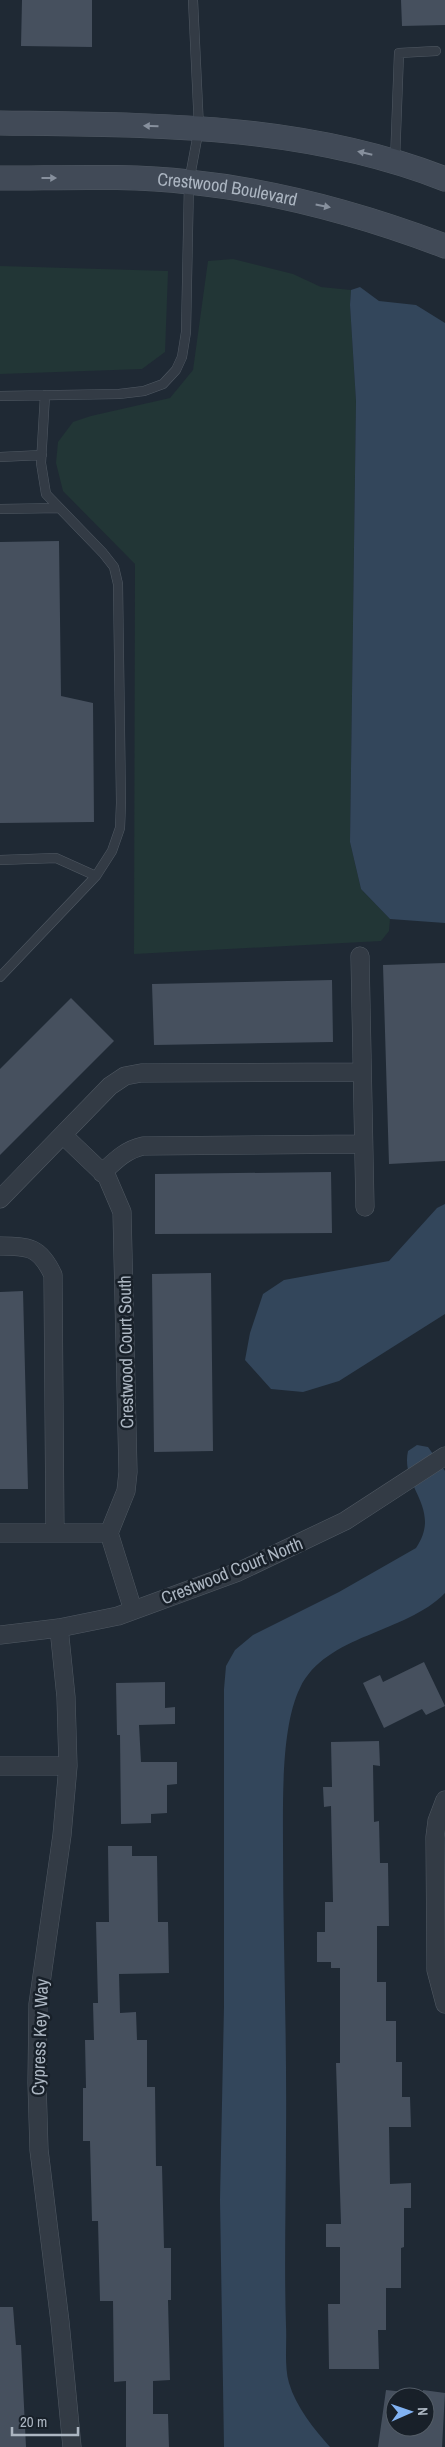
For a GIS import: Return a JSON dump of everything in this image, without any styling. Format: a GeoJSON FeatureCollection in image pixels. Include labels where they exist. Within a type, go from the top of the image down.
{"type":"FeatureCollection","features":[{"type":"Feature","properties":{"kind":"main road"},"geometry":{"type":"LineString","coordinates":[[0,123],[199,128],[282,136],[370,153],[445,179]]}},
{"type":"Feature","properties":{"kind":"main road","name":"Crestwood Boulevard"},"geometry":{"type":"LineString","coordinates":[[0,178],[94,178],[189,182],[339,209],[445,246]]}},
{"type":"Feature","properties":{"kind":"street"},"geometry":{"type":"LineString","coordinates":[[360,956],[365,1207]]}},
{"type":"Feature","properties":{"kind":"street"},"geometry":{"type":"LineString","coordinates":[[0,1199],[117,1079],[125,1076],[141,1073],[362,1072]]}},
{"type":"Feature","properties":{"kind":"street","name":"Crestwood Court South"},"geometry":{"type":"LineString","coordinates":[[63,1134],[107,1177],[119,1201],[122,1212],[128,1472],[126,1491],[109,1533]]}},
{"type":"Feature","properties":{"kind":"street"},"geometry":{"type":"LineString","coordinates":[[102,1173],[123,1153],[132,1148],[143,1146],[363,1144]]}},
{"type":"Feature","properties":{"kind":"street"},"geometry":{"type":"LineString","coordinates":[[0,1246],[26,1246],[38,1252],[46,1261],[53,1275],[55,1533]]}},
{"type":"Feature","properties":{"kind":"street","name":"Crestwood Court North"},"geometry":{"type":"LineString","coordinates":[[0,1635],[60,1628],[118,1616],[238,1572],[345,1521],[445,1456]]}},
{"type":"Feature","properties":{"kind":"street"},"geometry":{"type":"LineString","coordinates":[[0,1533],[109,1533],[133,1610]]}},
{"type":"Feature","properties":{"kind":"street","name":"Cypress Key Way"},"geometry":{"type":"LineString","coordinates":[[60,1628],[66,1697],[68,1766],[62,1835],[38,2004],[37,2083],[39,2150],[60,2322],[72,2447]]}},
{"type":"Feature","properties":{"kind":"street"},"geometry":{"type":"LineString","coordinates":[[0,1766],[68,1766]]}},
{"type":"Feature","properties":{"kind":"street"},"geometry":{"type":"LineString","coordinates":[[445,1800],[437,1821],[435,1838],[436,1970],[445,2004]]}},
{"type":"Feature","properties":{"kind":"lane"},"geometry":{"type":"LineString","coordinates":[[0,396],[144,392],[163,384],[176,370],[182,357],[186,332],[189,182],[199,128],[193,0]]}},
{"type":"Feature","properties":{"kind":"lane"},"geometry":{"type":"LineString","coordinates":[[395,162],[399,53],[436,52]]}},
{"type":"Feature","properties":{"kind":"lane"},"geometry":{"type":"LineString","coordinates":[[0,977],[96,876],[112,851],[120,828],[118,584],[114,567],[46,494],[42,471],[45,395]]}},
{"type":"Feature","properties":{"kind":"lane"},"geometry":{"type":"LineString","coordinates":[[0,457],[42,455]]}},
{"type":"Feature","properties":{"kind":"lane"},"geometry":{"type":"LineString","coordinates":[[0,509],[59,508]]}},
{"type":"Feature","properties":{"kind":"lane"},"geometry":{"type":"LineString","coordinates":[[0,860],[56,858],[96,876]]}},
{"type":"Feature","properties":{"kind":"green space"},"geometry":{"type":"Polygon","coordinates":[[[233,259],[293,274],[321,287],[351,290],[350,305],[356,401],[350,842],[361,889],[390,919],[389,931],[381,941],[134,954],[135,564],[63,491],[56,463],[58,442],[73,422],[91,416],[170,398],[193,370],[208,261],[233,259]]]}},
{"type":"Feature","properties":{"kind":"green space"},"geometry":{"type":"Polygon","coordinates":[[[0,266],[168,271],[165,352],[142,369],[0,374],[0,266]]]}},
{"type":"Feature","properties":{"kind":"water"},"geometry":{"type":"Polygon","coordinates":[[[360,287],[379,301],[416,305],[445,323],[445,923],[390,919],[361,889],[350,842],[356,401],[350,305],[351,290],[360,287]]]}},
{"type":"Feature","properties":{"kind":"water"},"geometry":{"type":"Polygon","coordinates":[[[445,1204],[445,1314],[339,1381],[303,1392],[271,1389],[245,1360],[250,1333],[263,1294],[284,1280],[389,1261],[437,1208],[445,1204]]]}},
{"type":"Feature","properties":{"kind":"water"},"geometry":{"type":"Polygon","coordinates":[[[417,1445],[428,1447],[445,1471],[445,1593],[428,1607],[409,1618],[347,1645],[328,1656],[312,1670],[300,1688],[294,1704],[289,1722],[284,1764],[285,2279],[287,2369],[289,2383],[296,2401],[330,2447],[224,2447],[220,2200],[224,2006],[224,1689],[226,1666],[235,1650],[253,1635],[339,1592],[416,1548],[423,1534],[425,1521],[423,1509],[407,1464],[408,1451],[417,1445]]]}},
{"type":"Feature","properties":{"kind":"building"},"geometry":{"type":"Polygon","coordinates":[[[22,0],[92,0],[92,47],[21,46],[22,0]]]}},
{"type":"Feature","properties":{"kind":"building"},"geometry":{"type":"Polygon","coordinates":[[[401,0],[445,0],[445,25],[402,26],[401,0]]]}},
{"type":"Feature","properties":{"kind":"building"},"geometry":{"type":"Polygon","coordinates":[[[59,541],[61,696],[93,703],[94,822],[0,823],[0,542],[59,541]]]}},
{"type":"Feature","properties":{"kind":"building"},"geometry":{"type":"Polygon","coordinates":[[[445,963],[445,1161],[389,1164],[383,965],[445,963]]]}},
{"type":"Feature","properties":{"kind":"building"},"geometry":{"type":"Polygon","coordinates":[[[332,980],[333,1042],[154,1045],[152,984],[332,980]]]}},
{"type":"Feature","properties":{"kind":"building"},"geometry":{"type":"Polygon","coordinates":[[[71,998],[114,1041],[0,1155],[0,1069],[71,998]]]}},
{"type":"Feature","properties":{"kind":"building"},"geometry":{"type":"Polygon","coordinates":[[[331,1172],[332,1233],[155,1234],[155,1174],[331,1172]]]}},
{"type":"Feature","properties":{"kind":"building"},"geometry":{"type":"Polygon","coordinates":[[[211,1273],[213,1451],[154,1452],[152,1274],[211,1273]]]}},
{"type":"Feature","properties":{"kind":"building"},"geometry":{"type":"Polygon","coordinates":[[[23,1291],[28,1489],[0,1489],[0,1292],[23,1291]]]}},
{"type":"Feature","properties":{"kind":"building"},"geometry":{"type":"Polygon","coordinates":[[[424,1662],[445,1706],[426,1715],[422,1709],[384,1728],[363,1683],[380,1675],[383,1682],[424,1662]]]}},
{"type":"Feature","properties":{"kind":"building"},"geometry":{"type":"Polygon","coordinates":[[[165,1682],[165,1708],[175,1707],[175,1724],[139,1725],[141,1762],[177,1762],[177,1784],[167,1785],[167,1813],[151,1814],[151,1823],[121,1824],[120,1735],[117,1735],[116,1683],[165,1682]]]}},
{"type":"Feature","properties":{"kind":"building"},"geometry":{"type":"Polygon","coordinates":[[[379,1741],[380,1766],[373,1765],[374,1822],[379,1821],[380,1863],[388,1863],[389,1926],[377,1926],[377,1982],[386,1982],[386,2021],[396,2021],[396,2062],[402,2062],[402,2097],[410,2097],[411,2127],[389,2127],[390,2184],[411,2183],[411,2208],[404,2208],[401,2288],[386,2288],[386,2330],[378,2330],[379,2369],[329,2369],[328,2304],[340,2304],[340,2247],[326,2247],[326,2224],[341,2224],[336,2063],[340,2063],[340,1968],[331,1968],[331,1962],[317,1962],[317,1932],[325,1932],[325,1902],[333,1902],[331,1806],[324,1807],[323,1787],[332,1787],[331,1742],[379,1741]]]}},
{"type":"Feature","properties":{"kind":"building"},"geometry":{"type":"Polygon","coordinates":[[[108,1846],[132,1846],[132,1856],[157,1856],[158,1922],[168,1922],[169,1973],[119,1974],[120,2013],[136,2012],[137,2040],[147,2040],[147,2087],[155,2087],[156,2166],[162,2166],[164,2248],[171,2248],[171,2300],[168,2300],[170,2380],[153,2381],[153,2414],[168,2414],[169,2447],[126,2447],[126,2381],[114,2382],[113,2301],[100,2301],[98,2221],[92,2221],[90,2141],[83,2141],[83,2088],[86,2088],[85,2040],[94,2040],[93,2003],[98,2003],[96,1922],[109,1922],[108,1846]]]}},
{"type":"Feature","properties":{"kind":"building"},"geometry":{"type":"Polygon","coordinates":[[[0,2307],[13,2307],[16,2345],[21,2345],[26,2447],[0,2447],[0,2307]]]}},
{"type":"Feature","properties":{"kind":"building"},"geometry":{"type":"Polygon","coordinates":[[[435,2392],[445,2393],[442,2447],[378,2447],[385,2397],[385,2437],[435,2437],[435,2392]]]}}]}
